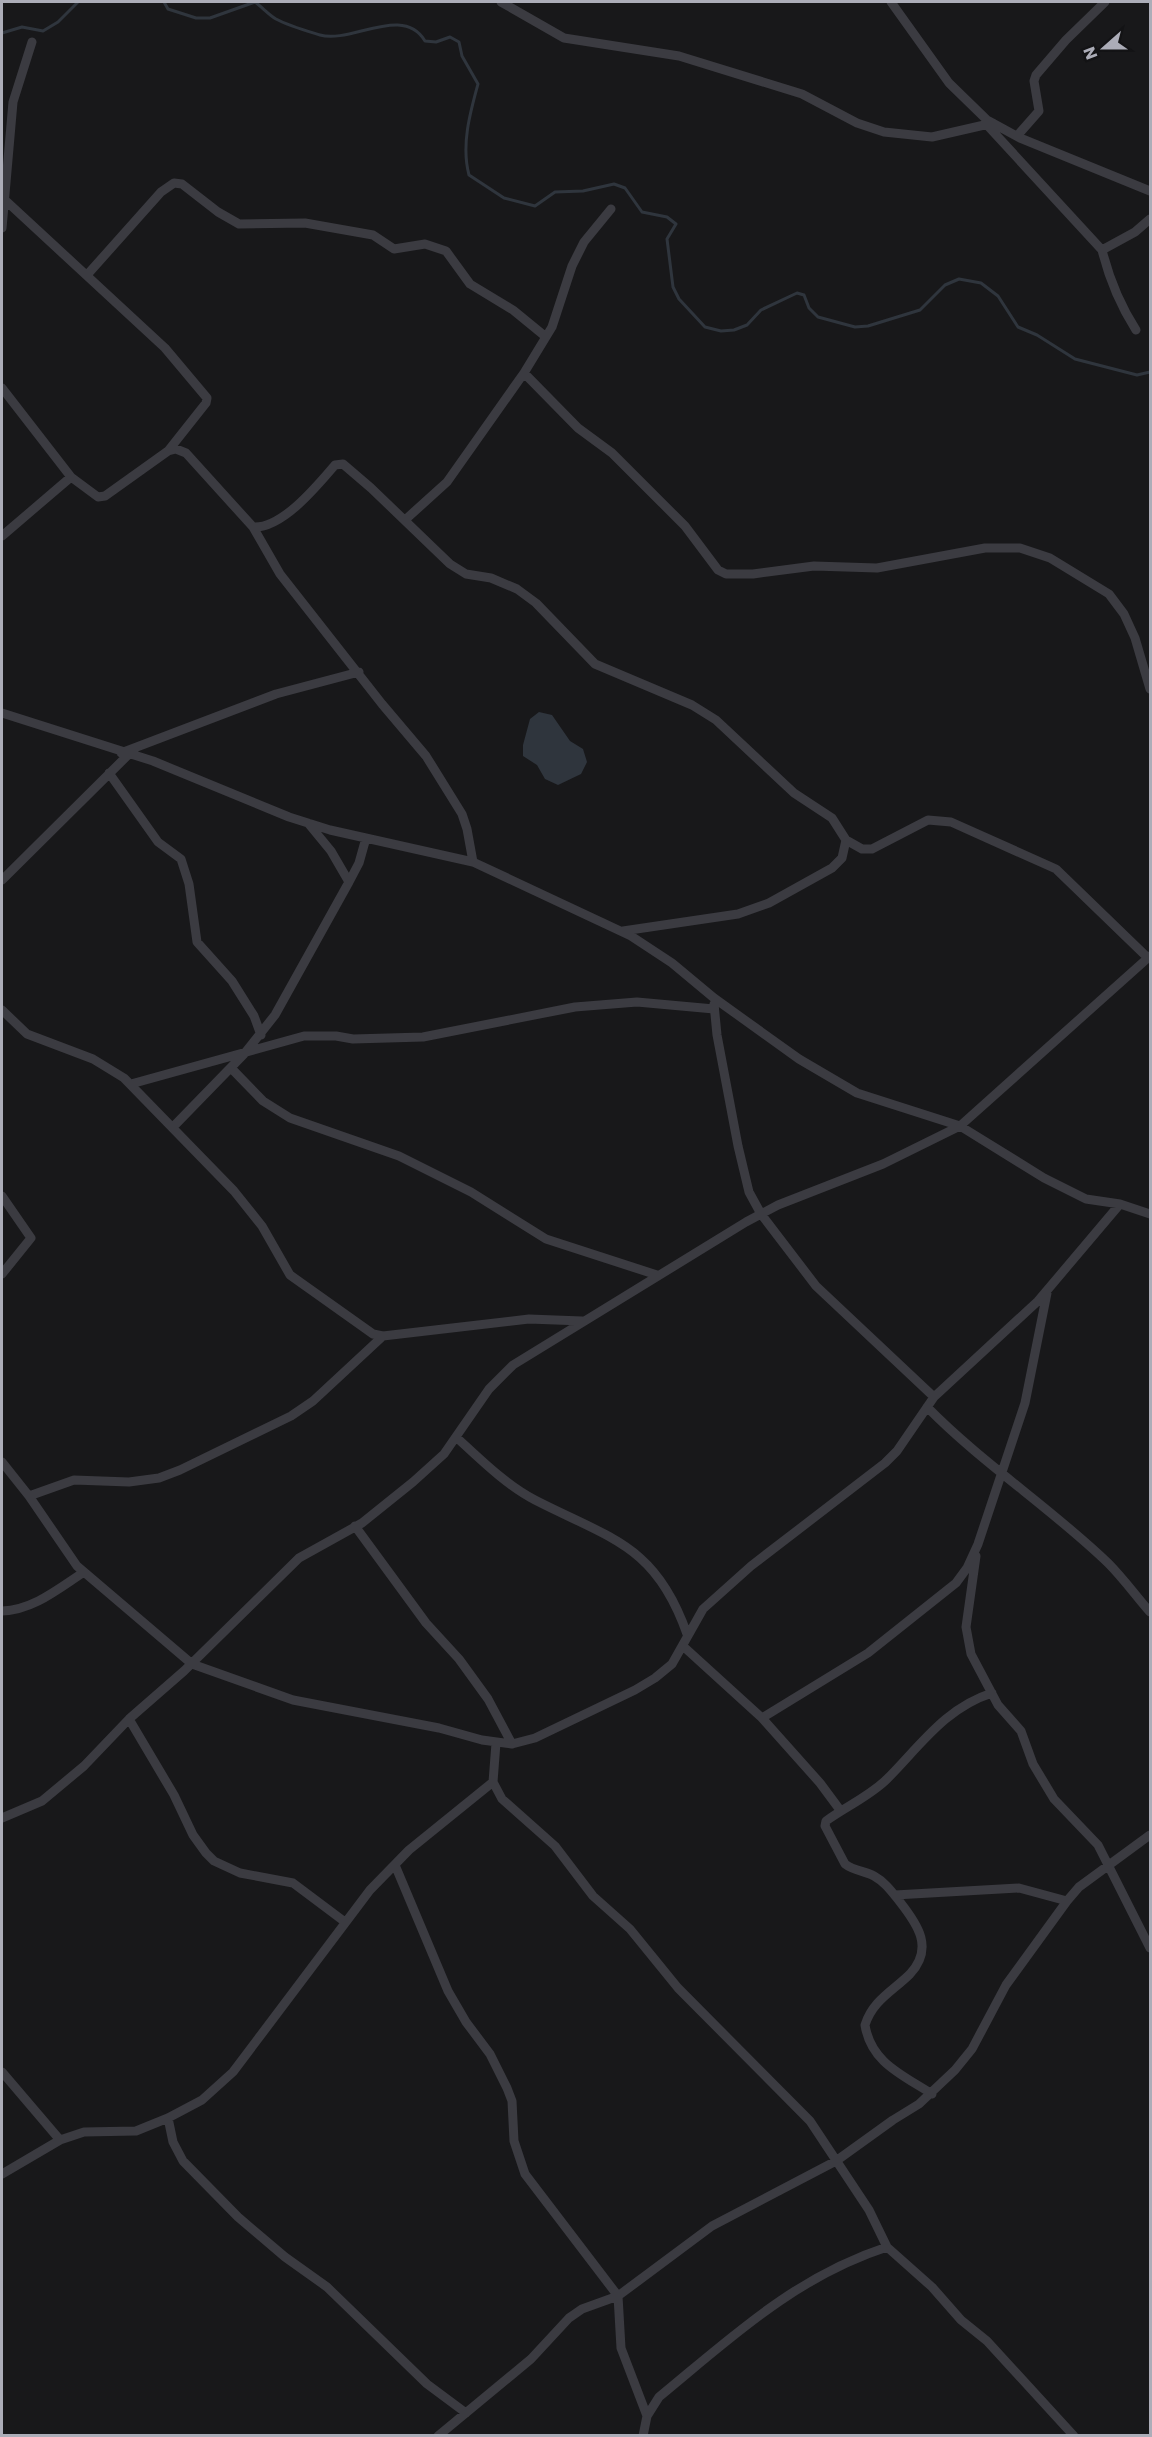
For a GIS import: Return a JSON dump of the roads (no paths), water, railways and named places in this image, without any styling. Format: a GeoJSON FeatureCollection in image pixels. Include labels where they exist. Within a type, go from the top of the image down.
{"type":"FeatureCollection","features":[{"type":"Feature","properties":{"kind":"street"},"geometry":{"type":"LineString","coordinates":[[501,2],[564,39],[679,56],[802,94],[857,123],[884,132],[932,137],[990,124],[1150,191]]}},
{"type":"Feature","properties":{"kind":"street"},"geometry":{"type":"LineString","coordinates":[[891,2],[949,83],[990,124],[1102,249],[1107,270],[1127,316],[1136,330]]}},
{"type":"Feature","properties":{"kind":"street"},"geometry":{"type":"LineString","coordinates":[[1017,136],[1039,111],[1034,81],[1036,75],[1066,40],[1105,2]]}},
{"type":"Feature","properties":{"kind":"street"},"geometry":{"type":"LineString","coordinates":[[2,228],[13,102],[32,42]]}},
{"type":"Feature","properties":{"kind":"street"},"geometry":{"type":"LineString","coordinates":[[2,107],[13,102]]}},
{"type":"Feature","properties":{"kind":"street"},"geometry":{"type":"LineString","coordinates":[[87,275],[161,192],[174,183],[182,184],[218,212],[239,224],[305,223],[373,234],[394,249],[425,244],[436,246],[452,256],[470,284],[513,310],[546,337]]}},
{"type":"Feature","properties":{"kind":"street"},"geometry":{"type":"LineString","coordinates":[[2,388],[71,477],[80,481],[93,495],[105,496],[168,451],[206,403],[207,398],[165,348],[5,200]]}},
{"type":"Feature","properties":{"kind":"street"},"geometry":{"type":"LineString","coordinates":[[405,520],[447,482],[524,373],[552,327],[572,266],[584,242],[611,208]]}},
{"type":"Feature","properties":{"kind":"street"},"geometry":{"type":"LineString","coordinates":[[1102,249],[1135,232],[1150,219]]}},
{"type":"Feature","properties":{"kind":"street"},"geometry":{"type":"LineString","coordinates":[[524,373],[578,428],[621,461],[685,526],[718,570],[726,574],[753,574],[814,566],[878,568],[985,548],[1020,549],[1050,558],[1109,594],[1124,614],[1135,638],[1150,689]]}},
{"type":"Feature","properties":{"kind":"street"},"geometry":{"type":"LineString","coordinates":[[168,451],[177,449],[186,453],[253,527],[280,574],[426,756],[448,789],[468,829],[473,862]]}},
{"type":"Feature","properties":{"kind":"street"},"geometry":{"type":"LineString","coordinates":[[2,1818],[42,1801],[84,1766],[129,1719],[192,1664],[299,1558],[355,1526],[414,1482],[444,1454],[489,1389],[513,1365],[657,1275],[761,1214],[883,1164],[960,1126],[1149,957],[1056,868],[951,822],[928,820],[872,849],[862,849],[846,840],[832,818],[794,793],[716,720],[692,705],[595,664],[536,603],[507,583],[466,574],[450,564],[371,488],[339,463],[308,497],[267,525],[253,527]]}},
{"type":"Feature","properties":{"kind":"street"},"geometry":{"type":"LineString","coordinates":[[2,536],[71,477]]}},
{"type":"Feature","properties":{"kind":"street"},"geometry":{"type":"LineString","coordinates":[[2,880],[109,773],[125,753],[276,694],[359,672]]}},
{"type":"Feature","properties":{"kind":"street"},"geometry":{"type":"LineString","coordinates":[[2,713],[153,761],[308,823],[473,862],[621,931],[672,963],[714,998],[799,1059],[857,1093],[960,1126],[1044,1178],[1086,1199],[1120,1204],[1150,1214]]}},
{"type":"Feature","properties":{"kind":"street"},"geometry":{"type":"LineString","coordinates":[[109,773],[158,842],[182,859],[189,884],[197,942],[232,981],[254,1016],[261,1035]]}},
{"type":"Feature","properties":{"kind":"street"},"geometry":{"type":"LineString","coordinates":[[308,823],[331,851],[349,882]]}},
{"type":"Feature","properties":{"kind":"street"},"geometry":{"type":"LineString","coordinates":[[173,1127],[244,1054],[275,1015],[359,863],[366,838]]}},
{"type":"Feature","properties":{"kind":"street"},"geometry":{"type":"LineString","coordinates":[[621,931],[738,914],[770,903],[832,868],[842,858],[846,840]]}},
{"type":"Feature","properties":{"kind":"street"},"geometry":{"type":"LineString","coordinates":[[714,998],[717,1035],[748,1192],[761,1214],[816,1287],[934,1397]]}},
{"type":"Feature","properties":{"kind":"street"},"geometry":{"type":"LineString","coordinates":[[131,1084],[198,1064],[244,1054],[297,1037],[423,1037],[575,1007],[637,1002],[714,1009]]}},
{"type":"Feature","properties":{"kind":"street"},"geometry":{"type":"LineString","coordinates":[[2,1010],[27,1034],[93,1059],[109,1067],[131,1084],[241,1200],[262,1226],[290,1275],[352,1321],[374,1334],[383,1336],[529,1319],[582,1321]]}},
{"type":"Feature","properties":{"kind":"street"},"geometry":{"type":"LineString","coordinates":[[231,1068],[263,1101],[290,1118],[399,1156],[471,1192],[546,1239],[657,1275]]}},
{"type":"Feature","properties":{"kind":"street"},"geometry":{"type":"LineString","coordinates":[[2,1196],[31,1238],[2,1274]]}},
{"type":"Feature","properties":{"kind":"street"},"geometry":{"type":"LineString","coordinates":[[2,1461],[29,1496],[51,1532],[84,1572],[192,1664],[293,1700],[496,1743],[512,1744],[535,1738],[635,1690],[672,1664],[684,1647],[687,1634],[703,1610],[751,1566],[885,1463],[897,1451],[934,1397],[1047,1291],[1120,1204]]}},
{"type":"Feature","properties":{"kind":"street"},"geometry":{"type":"LineString","coordinates":[[1047,1291],[1025,1403],[978,1544],[966,1627],[967,1642],[998,1705],[1021,1731],[1033,1764],[1054,1799],[1098,1845],[1150,1948]]}},
{"type":"Feature","properties":{"kind":"street"},"geometry":{"type":"LineString","coordinates":[[29,1496],[74,1480],[129,1482],[159,1478],[180,1470],[291,1416],[313,1401],[383,1336]]}},
{"type":"Feature","properties":{"kind":"street"},"geometry":{"type":"LineString","coordinates":[[927,1407],[976,1455],[1002,1472],[1110,1565],[1150,1612]]}},
{"type":"Feature","properties":{"kind":"street"},"geometry":{"type":"LineString","coordinates":[[456,1437],[489,1467],[534,1500],[576,1519],[634,1552],[658,1576],[676,1602],[687,1634]]}},
{"type":"Feature","properties":{"kind":"street"},"geometry":{"type":"LineString","coordinates":[[355,1526],[426,1623],[476,1683],[512,1744]]}},
{"type":"Feature","properties":{"kind":"street"},"geometry":{"type":"LineString","coordinates":[[762,1718],[868,1653],[956,1583],[978,1544]]}},
{"type":"Feature","properties":{"kind":"street"},"geometry":{"type":"LineString","coordinates":[[2,1611],[24,1608],[39,1602],[84,1572]]}},
{"type":"Feature","properties":{"kind":"street"},"geometry":{"type":"LineString","coordinates":[[684,1647],[762,1718],[820,1782],[840,1810]]}},
{"type":"Feature","properties":{"kind":"street"},"geometry":{"type":"LineString","coordinates":[[932,2094],[890,2068],[873,2047],[865,2025],[868,2016],[886,1992],[915,1968],[923,1948],[919,1928],[895,1895],[875,1876],[844,1864],[825,1826],[826,1821],[840,1810],[887,1779],[942,1719],[973,1700],[992,1693]]}},
{"type":"Feature","properties":{"kind":"street"},"geometry":{"type":"LineString","coordinates":[[129,1719],[174,1795],[193,1835],[206,1854],[214,1861],[240,1873],[292,1883],[345,1922]]}},
{"type":"Feature","properties":{"kind":"street"},"geometry":{"type":"LineString","coordinates":[[496,1743],[493,1782],[502,1798],[555,1846],[585,1888],[630,1929],[678,1988],[810,2121],[869,2210],[886,2247],[932,2287],[961,2320],[987,2341],[1074,2436]]}},
{"type":"Feature","properties":{"kind":"street"},"geometry":{"type":"LineString","coordinates":[[2,2174],[60,2140],[84,2132],[128,2132],[168,2118],[202,2100],[233,2072],[318,1963],[370,1890],[395,1865],[493,1782]]}},
{"type":"Feature","properties":{"kind":"street"},"geometry":{"type":"LineString","coordinates":[[438,2436],[531,2359],[569,2318],[582,2309],[618,2296],[712,2226],[836,2161],[932,2094],[972,2049],[1006,1985],[1067,1901],[1080,1887],[1150,1835]]}},
{"type":"Feature","properties":{"kind":"street"},"geometry":{"type":"LineString","coordinates":[[395,1865],[448,1990],[466,2022],[490,2054],[507,2088],[512,2101],[514,2141],[525,2174],[618,2296],[621,2348],[647,2416]]}},
{"type":"Feature","properties":{"kind":"street"},"geometry":{"type":"LineString","coordinates":[[895,1895],[1019,1888],[1067,1901]]}},
{"type":"Feature","properties":{"kind":"street"},"geometry":{"type":"LineString","coordinates":[[2,2072],[60,2140]]}},
{"type":"Feature","properties":{"kind":"street"},"geometry":{"type":"LineString","coordinates":[[168,2118],[173,2142],[183,2161],[238,2217],[285,2257],[327,2287],[427,2384],[466,2412]]}},
{"type":"Feature","properties":{"kind":"street"},"geometry":{"type":"LineString","coordinates":[[643,2436],[647,2416],[659,2397],[774,2303],[830,2269],[886,2247]]}},
{"type":"Feature","properties":{"kind":"waterway"},"geometry":{"type":"LineString","coordinates":[[2,33],[22,27],[43,31],[58,22],[78,2]]}},
{"type":"Feature","properties":{"kind":"waterway"},"geometry":{"type":"LineString","coordinates":[[164,2],[168,9],[196,18],[210,18],[255,2],[276,19],[320,35],[346,35],[390,25],[415,30],[425,41],[436,42],[450,37],[459,42],[462,56],[478,84],[466,141],[469,175],[504,198],[535,206],[555,192],[583,191],[614,184],[625,188],[642,212],[667,217],[676,224],[667,239],[673,287],[679,299],[705,327],[721,331],[734,330],[747,325],[761,310],[797,293],[804,295],[809,308],[818,317],[855,327],[868,326],[920,310],[945,285],[959,279],[981,283],[998,296],[1018,327],[1037,335],[1075,359],[1137,375],[1150,372]]}}]}
